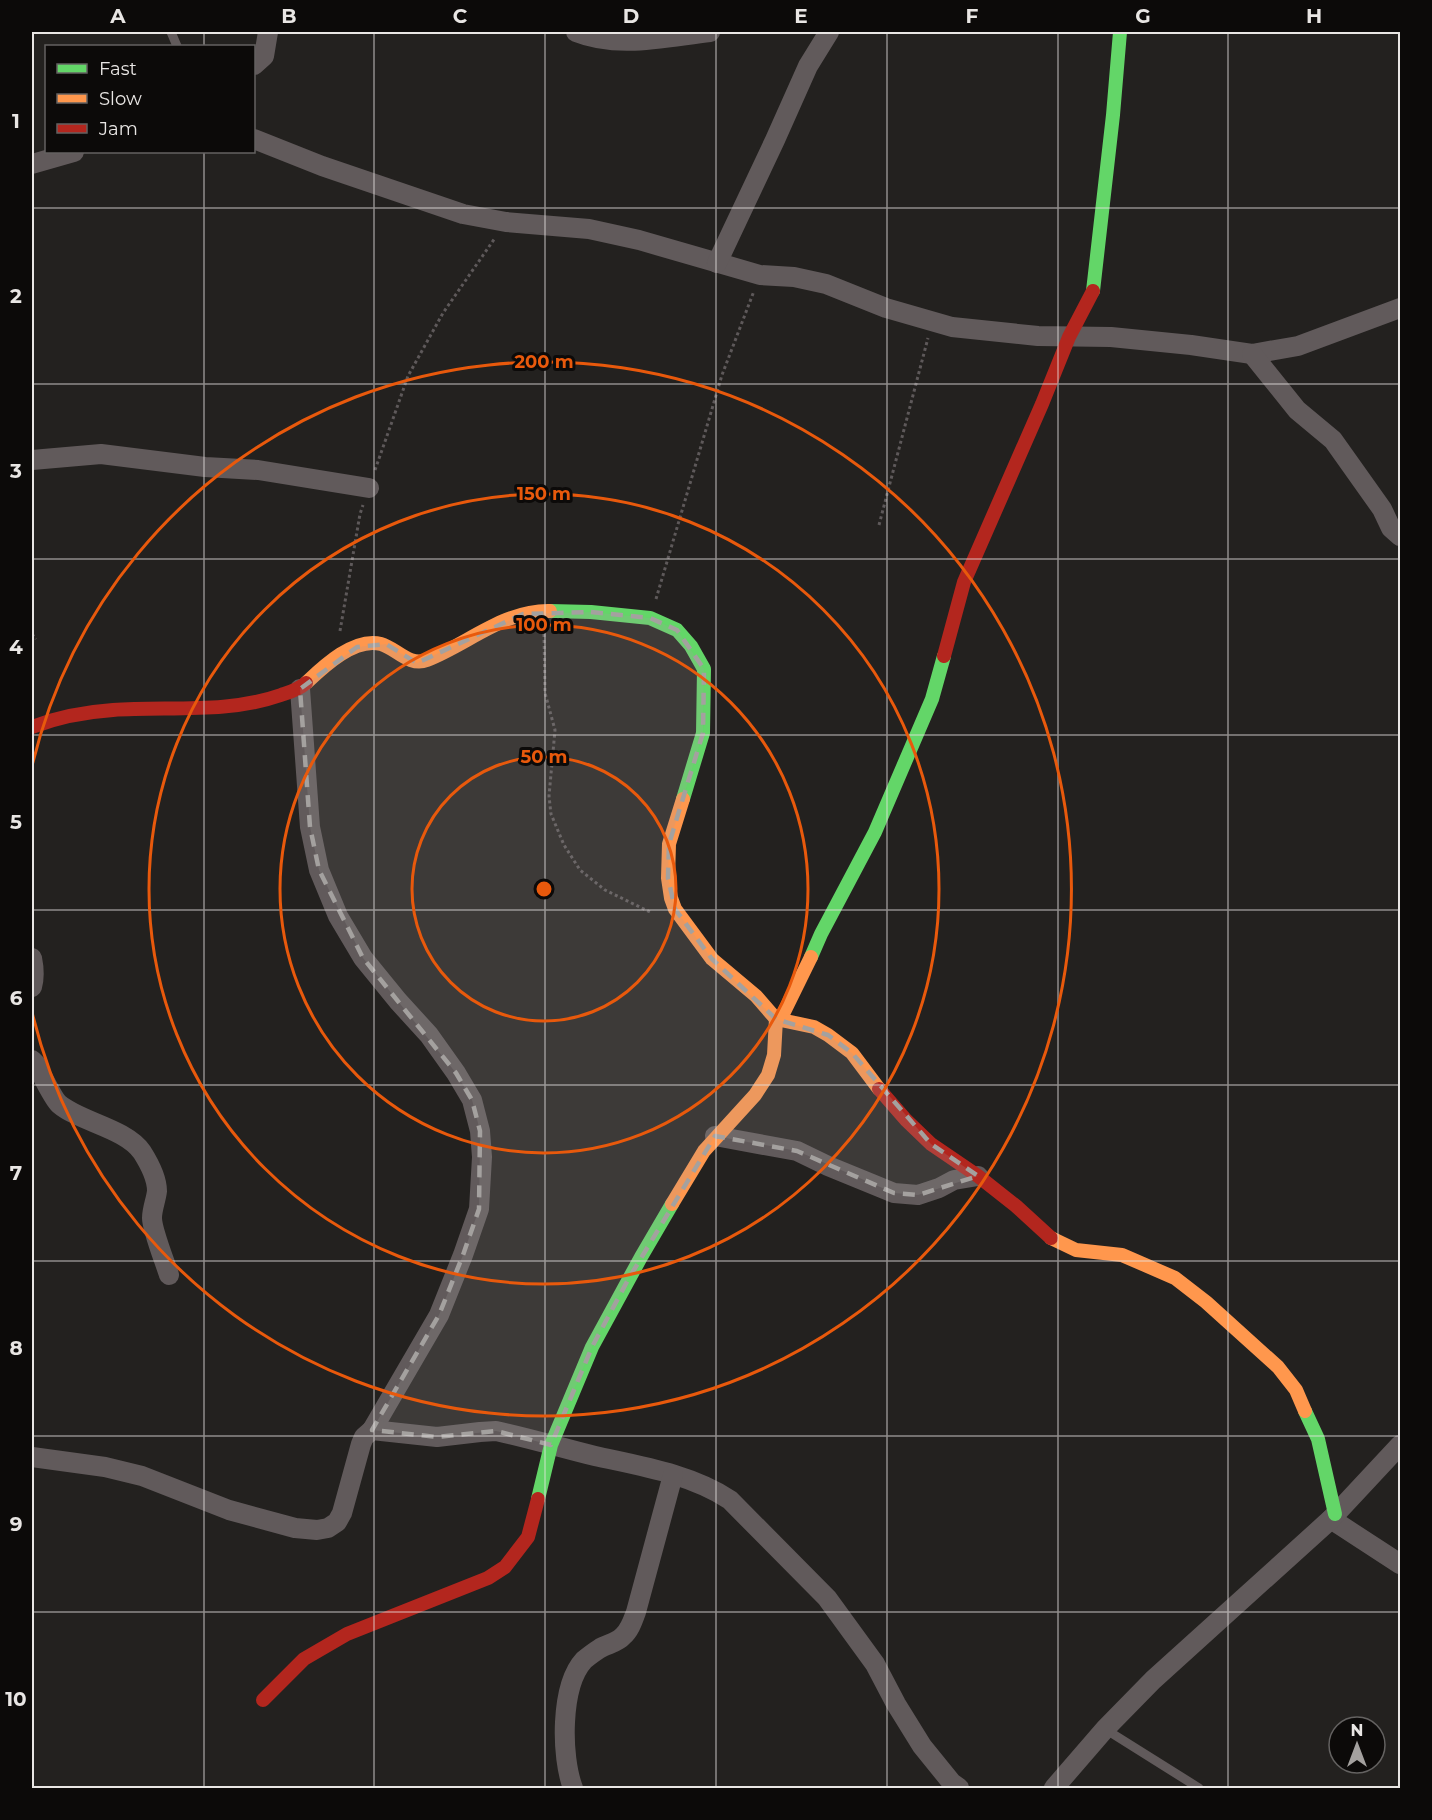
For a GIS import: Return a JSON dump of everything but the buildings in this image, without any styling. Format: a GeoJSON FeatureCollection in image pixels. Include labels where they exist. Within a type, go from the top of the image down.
{"type":"FeatureCollection","features":[{"type":"Feature","properties":{"kind":"street"},"geometry":{"type":"LineString","coordinates":[[255,64],[264,56],[268,32]]}},
{"type":"Feature","properties":{"kind":"street"},"geometry":{"type":"LineString","coordinates":[[576,32],[589,37],[616,41],[710,32]]}},
{"type":"Feature","properties":{"kind":"street"},"geometry":{"type":"LineString","coordinates":[[717,263],[776,140],[808,66],[829,32]]}},
{"type":"Feature","properties":{"kind":"street"},"geometry":{"type":"LineString","coordinates":[[263,1700],[304,1659],[347,1634],[488,1578],[505,1567],[528,1537],[550,1445],[592,1347],[672,1204],[715,1136],[747,1103],[769,1074],[776,1019],[783,1014],[798,986],[821,934],[875,832],[932,699],[971,565],[1069,337],[1092,291],[1113,115],[1120,32]]}},
{"type":"Feature","properties":{"kind":"street"},"geometry":{"type":"LineString","coordinates":[[255,139],[322,166],[463,214],[506,222],[589,229],[639,240],[760,275],[826,284],[886,308],[932,323],[975,330],[1069,337],[1111,337],[1252,354],[1298,346],[1400,304]]}},
{"type":"Feature","properties":{"kind":"street"},"geometry":{"type":"LineString","coordinates":[[32,164],[70,153]]}},
{"type":"Feature","properties":{"kind":"street"},"geometry":{"type":"LineString","coordinates":[[1252,354],[1297,410],[1333,440],[1382,509],[1392,528],[1401,536]]}},
{"type":"Feature","properties":{"kind":"street"},"geometry":{"type":"LineString","coordinates":[[32,460],[100,454],[205,467],[258,470],[369,488]]}},
{"type":"Feature","properties":{"kind":"street"},"geometry":{"type":"LineString","coordinates":[[32,728],[52,720],[80,714],[126,709],[217,707],[261,702],[300,688],[322,668],[357,647],[376,643],[386,645],[408,660],[417,663],[500,622],[523,614],[544,611],[591,612],[650,618],[677,630],[691,646],[704,669],[703,733],[669,844],[668,878],[675,909],[712,959],[756,996],[776,1019],[814,1027],[852,1053],[871,1080],[906,1120],[931,1144],[978,1176],[1052,1239],[1065,1246],[1134,1259],[1175,1278],[1206,1302],[1278,1367],[1296,1390],[1318,1439],[1333,1517],[1401,1564]]}},
{"type":"Feature","properties":{"kind":"street"},"geometry":{"type":"LineString","coordinates":[[32,1457],[105,1467],[142,1476],[229,1510],[295,1528],[317,1530],[328,1528],[337,1522],[342,1513],[364,1437],[372,1430],[439,1315],[463,1255],[479,1209],[482,1157],[480,1131],[472,1100],[429,1035],[363,958],[338,916],[319,870],[310,827],[300,688]]}},
{"type":"Feature","properties":{"kind":"street"},"geometry":{"type":"LineString","coordinates":[[32,958],[34,980],[32,987]]}},
{"type":"Feature","properties":{"kind":"street"},"geometry":{"type":"LineString","coordinates":[[32,1060],[59,1104],[138,1146],[156,1179],[157,1191],[152,1217],[169,1275]]}},
{"type":"Feature","properties":{"kind":"street"},"geometry":{"type":"LineString","coordinates":[[715,1136],[797,1151],[894,1193],[918,1195],[954,1180],[978,1176]]}},
{"type":"Feature","properties":{"kind":"street"},"geometry":{"type":"LineString","coordinates":[[372,1430],[437,1437],[496,1431],[674,1475],[716,1490],[730,1500],[827,1598],[875,1664],[922,1746],[952,1783],[959,1788]]}},
{"type":"Feature","properties":{"kind":"street"},"geometry":{"type":"LineString","coordinates":[[1053,1788],[1105,1729],[1153,1680],[1333,1517],[1401,1445]]}},
{"type":"Feature","properties":{"kind":"street"},"geometry":{"type":"LineString","coordinates":[[573,1788],[568,1774],[564,1735],[568,1690],[577,1669],[584,1661],[599,1648],[623,1637],[629,1628],[636,1612],[674,1475]]}},
{"type":"Feature","properties":{"kind":"lane"},"geometry":{"type":"LineString","coordinates":[[1105,1729],[1199,1788]]}},
{"type":"Feature","properties":{"kind":"path"},"geometry":{"type":"LineString","coordinates":[[335,659],[360,514],[408,376],[443,313],[506,222]]}},
{"type":"Feature","properties":{"kind":"path"},"geometry":{"type":"LineString","coordinates":[[650,618],[722,375],[760,275]]}},
{"type":"Feature","properties":{"kind":"path"},"geometry":{"type":"LineString","coordinates":[[879,525],[932,323]]}},
{"type":"Feature","properties":{"kind":"path"},"geometry":{"type":"LineString","coordinates":[[544,611],[545,693],[555,730],[549,796],[551,814],[564,845],[580,870],[605,890],[654,914]]}},
{"type":"Feature","properties":{"kind":"path"},"geometry":{"type":"LineString","coordinates":[[32,634],[36,639]]}},
{"type":"Feature","properties":{"kind":"highlighted area"},"geometry":{"type":"Polygon","coordinates":[[[591,612],[650,618],[677,630],[704,669],[703,733],[669,844],[668,878],[675,909],[712,959],[776,1019],[828,1035],[852,1053],[931,1144],[978,1176],[918,1195],[894,1193],[797,1151],[715,1136],[629,1278],[592,1347],[551,1445],[496,1431],[437,1437],[372,1430],[439,1315],[463,1255],[479,1209],[480,1131],[472,1100],[456,1073],[363,958],[319,870],[310,827],[300,689],[357,647],[386,644],[417,663],[523,614],[591,612]]]}},
{"type":"Feature","properties":{"kind":"traffic: fast"},"geometry":{"type":"LineString","coordinates":[[1093,291],[1120,32]]}},
{"type":"Feature","properties":{"kind":"traffic: fast"},"geometry":{"type":"LineString","coordinates":[[550,611],[591,612],[650,618],[677,630],[691,646],[704,669],[703,733],[683,799]]}},
{"type":"Feature","properties":{"kind":"traffic: fast"},"geometry":{"type":"LineString","coordinates":[[811,957],[875,832],[932,699],[944,656]]}},
{"type":"Feature","properties":{"kind":"traffic: fast"},"geometry":{"type":"LineString","coordinates":[[538,1499],[551,1445],[592,1347],[672,1204]]}},
{"type":"Feature","properties":{"kind":"traffic: fast"},"geometry":{"type":"LineString","coordinates":[[1305,1411],[1318,1439],[1335,1514]]}},
{"type":"Feature","properties":{"kind":"traffic: slow"},"geometry":{"type":"LineString","coordinates":[[306,683],[340,655],[360,645],[381,644],[408,659],[427,660],[517,616],[550,611]]}},
{"type":"Feature","properties":{"kind":"traffic: slow"},"geometry":{"type":"LineString","coordinates":[[683,799],[669,844],[668,878],[671,898],[675,909],[712,959],[756,996],[776,1019],[783,1014],[811,957]]}},
{"type":"Feature","properties":{"kind":"traffic: slow"},"geometry":{"type":"LineString","coordinates":[[672,1204],[704,1151],[755,1095],[768,1075],[774,1055],[776,1019],[814,1027],[828,1035],[852,1053],[879,1089]]}},
{"type":"Feature","properties":{"kind":"traffic: slow"},"geometry":{"type":"LineString","coordinates":[[1051,1238],[1076,1250],[1122,1255],[1175,1278],[1206,1302],[1278,1367],[1296,1390],[1305,1411]]}},
{"type":"Feature","properties":{"kind":"traffic: jam"},"geometry":{"type":"LineString","coordinates":[[944,656],[964,582],[1069,337],[1093,291]]}},
{"type":"Feature","properties":{"kind":"traffic: jam"},"geometry":{"type":"LineString","coordinates":[[32,727],[61,718],[102,711],[240,705],[288,693],[306,683]]}},
{"type":"Feature","properties":{"kind":"traffic: jam"},"geometry":{"type":"LineString","coordinates":[[879,1089],[931,1144],[978,1176],[1051,1238]]}},
{"type":"Feature","properties":{"kind":"traffic: jam"},"geometry":{"type":"LineString","coordinates":[[263,1700],[304,1659],[347,1634],[488,1578],[505,1567],[528,1537],[538,1499]]}}]}
